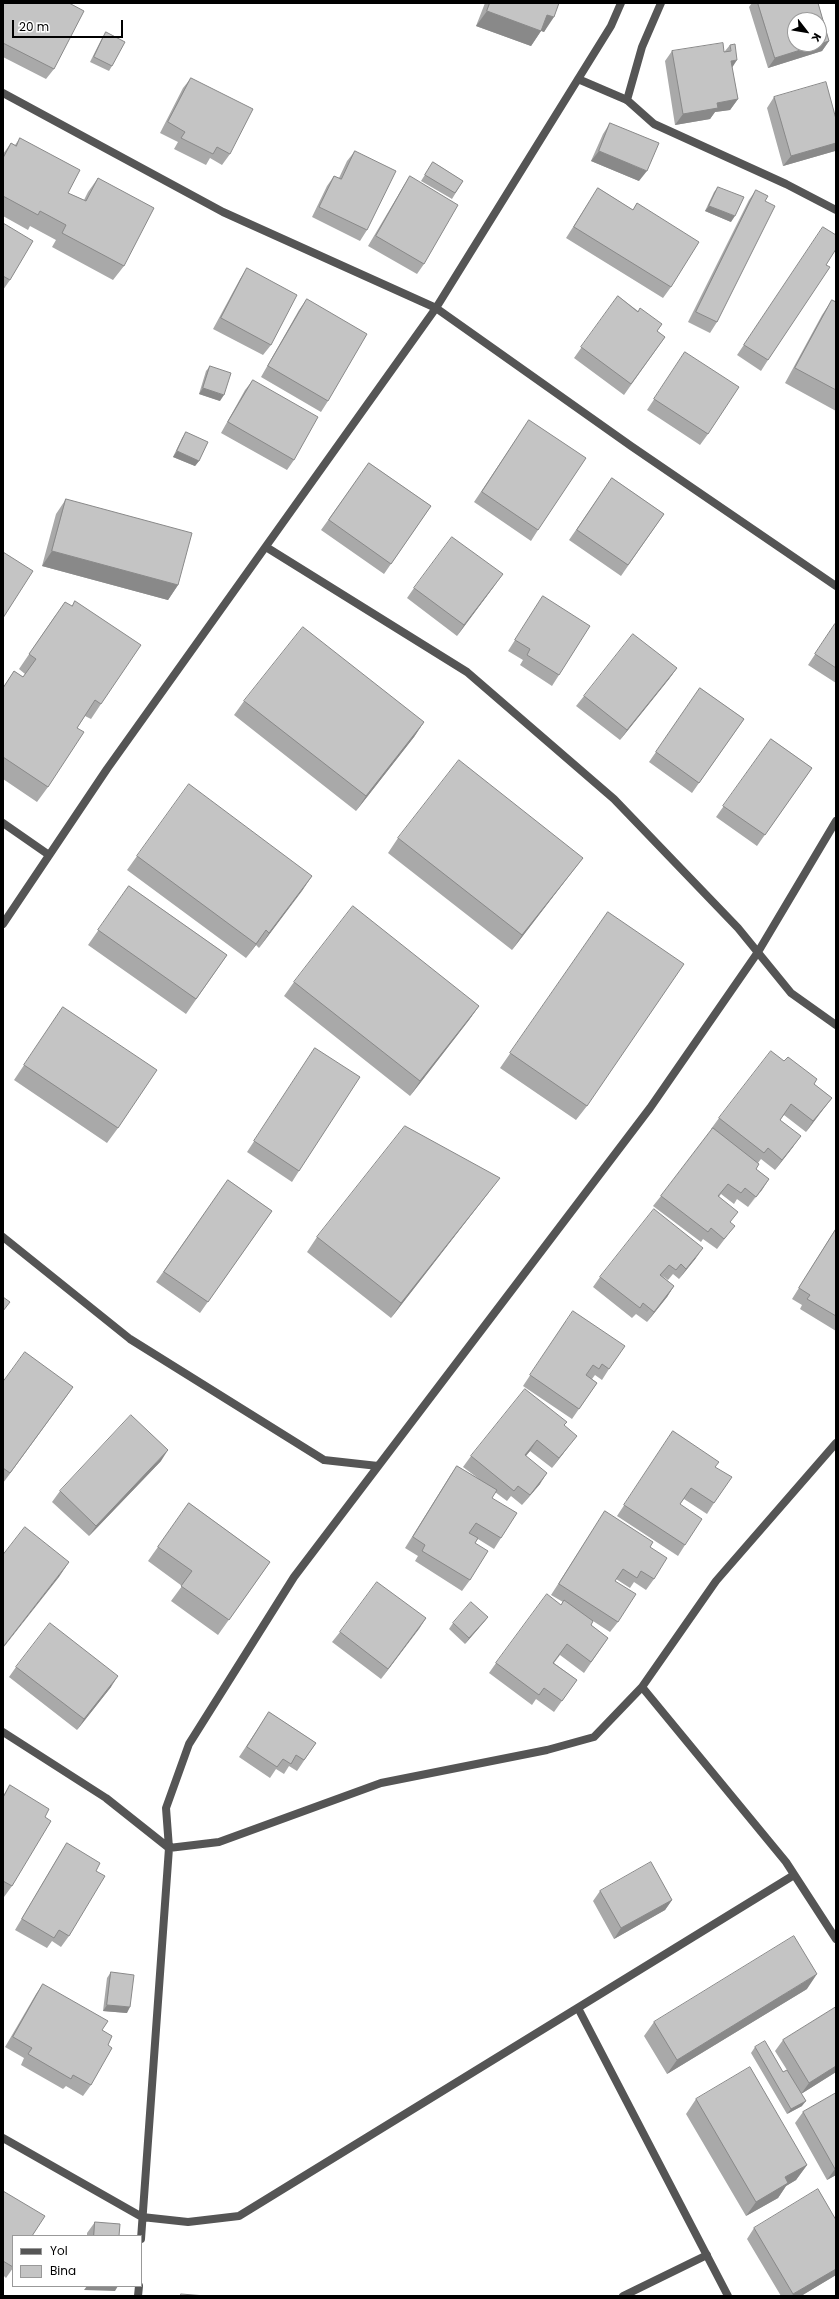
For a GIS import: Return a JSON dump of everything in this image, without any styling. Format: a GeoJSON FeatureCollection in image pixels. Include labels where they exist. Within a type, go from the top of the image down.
{"type":"FeatureCollection","features":[{"type":"Feature","properties":{"kind":"street"},"geometry":{"type":"LineString","coordinates":[[3,924],[112,763],[436,308],[611,26],[621,3]]}},
{"type":"Feature","properties":{"kind":"street"},"geometry":{"type":"LineString","coordinates":[[627,100],[642,47],[660,3]]}},
{"type":"Feature","properties":{"kind":"street"},"geometry":{"type":"LineString","coordinates":[[578,79],[627,100],[654,124],[786,184],[836,210]]}},
{"type":"Feature","properties":{"kind":"street"},"geometry":{"type":"LineString","coordinates":[[3,93],[223,212],[436,308],[631,446],[836,586]]}},
{"type":"Feature","properties":{"kind":"street"},"geometry":{"type":"LineString","coordinates":[[266,547],[467,672],[614,799],[738,928],[792,993],[836,1025]]}},
{"type":"Feature","properties":{"kind":"street"},"geometry":{"type":"LineString","coordinates":[[141,2235],[169,1848],[166,1808],[189,1744],[294,1577],[650,1108],[758,952],[836,821]]}},
{"type":"Feature","properties":{"kind":"street"},"geometry":{"type":"LineString","coordinates":[[3,824],[49,855]]}},
{"type":"Feature","properties":{"kind":"street"},"geometry":{"type":"LineString","coordinates":[[3,1236],[130,1339],[324,1460],[378,1466]]}},
{"type":"Feature","properties":{"kind":"street"},"geometry":{"type":"LineString","coordinates":[[3,1732],[106,1798],[169,1848],[219,1842],[381,1783],[547,1750],[594,1737],[642,1686],[716,1581],[836,1443]]}},
{"type":"Feature","properties":{"kind":"street"},"geometry":{"type":"LineString","coordinates":[[642,1686],[781,1856],[836,1939]]}},
{"type":"Feature","properties":{"kind":"street"},"geometry":{"type":"LineString","coordinates":[[3,2138],[142,2217],[188,2222],[239,2216],[794,1875]]}},
{"type":"Feature","properties":{"kind":"street"},"geometry":{"type":"LineString","coordinates":[[578,2008],[728,2296]]}},
{"type":"Feature","properties":{"kind":"street"},"geometry":{"type":"LineString","coordinates":[[623,2296],[707,2255]]}},
{"type":"Feature","properties":{"kind":"building"},"geometry":{"type":"Polygon","coordinates":[[[4,3],[69,3],[84,11],[54,69],[3,43],[4,3]]]}},
{"type":"Feature","properties":{"kind":"building"},"geometry":{"type":"Polygon","coordinates":[[[490,3],[559,3],[554,17],[547,15],[541,31],[487,11],[490,3]]]}},
{"type":"Feature","properties":{"kind":"building"},"geometry":{"type":"Polygon","coordinates":[[[758,3],[818,3],[821,12],[787,12],[787,52],[794,52],[775,58],[758,3]]]}},
{"type":"Feature","properties":{"kind":"building"},"geometry":{"type":"Polygon","coordinates":[[[106,32],[125,42],[112,66],[94,57],[106,32]]]}},
{"type":"Feature","properties":{"kind":"building"},"geometry":{"type":"Polygon","coordinates":[[[723,43],[724,52],[731,51],[730,45],[735,44],[737,60],[731,61],[738,99],[717,103],[718,108],[683,114],[672,51],[723,43]]]}},
{"type":"Feature","properties":{"kind":"building"},"geometry":{"type":"Polygon","coordinates":[[[191,78],[253,109],[230,154],[217,147],[213,154],[181,138],[185,132],[168,122],[191,78]]]}},
{"type":"Feature","properties":{"kind":"building"},"geometry":{"type":"Polygon","coordinates":[[[826,82],[836,119],[836,143],[791,156],[774,97],[826,82]]]}},
{"type":"Feature","properties":{"kind":"building"},"geometry":{"type":"Polygon","coordinates":[[[610,123],[659,143],[647,171],[599,151],[610,123]]]}},
{"type":"Feature","properties":{"kind":"building"},"geometry":{"type":"Polygon","coordinates":[[[20,138],[80,170],[68,193],[86,201],[98,178],[154,208],[124,266],[62,233],[66,225],[40,211],[38,215],[3,196],[3,158],[11,143],[16,146],[20,138]]]}},
{"type":"Feature","properties":{"kind":"building"},"geometry":{"type":"Polygon","coordinates":[[[355,151],[396,171],[367,230],[319,207],[334,176],[341,179],[355,151]]]}},
{"type":"Feature","properties":{"kind":"building"},"geometry":{"type":"Polygon","coordinates":[[[433,162],[463,181],[455,193],[425,175],[433,162]]]}},
{"type":"Feature","properties":{"kind":"building"},"geometry":{"type":"Polygon","coordinates":[[[410,176],[458,205],[424,264],[376,236],[410,176]]]}},
{"type":"Feature","properties":{"kind":"building"},"geometry":{"type":"Polygon","coordinates":[[[718,187],[744,197],[735,216],[709,206],[718,187]]]}},
{"type":"Feature","properties":{"kind":"building"},"geometry":{"type":"Polygon","coordinates":[[[598,188],[633,210],[637,203],[699,242],[671,287],[574,227],[598,188]]]}},
{"type":"Feature","properties":{"kind":"building"},"geometry":{"type":"Polygon","coordinates":[[[756,190],[768,196],[765,201],[775,206],[717,322],[696,312],[756,190]]]}},
{"type":"Feature","properties":{"kind":"building"},"geometry":{"type":"Polygon","coordinates":[[[3,223],[33,241],[10,280],[3,276],[3,223]]]}},
{"type":"Feature","properties":{"kind":"building"},"geometry":{"type":"Polygon","coordinates":[[[823,227],[836,235],[836,249],[826,265],[830,267],[768,360],[744,345],[823,227]]]}},
{"type":"Feature","properties":{"kind":"building"},"geometry":{"type":"Polygon","coordinates":[[[247,268],[297,295],[271,345],[221,318],[247,268]]]}},
{"type":"Feature","properties":{"kind":"building"},"geometry":{"type":"Polygon","coordinates":[[[618,296],[638,312],[640,308],[662,324],[657,331],[665,337],[631,384],[581,347],[618,296]]]}},
{"type":"Feature","properties":{"kind":"building"},"geometry":{"type":"Polygon","coordinates":[[[307,299],[367,334],[328,401],[268,366],[307,299]]]}},
{"type":"Feature","properties":{"kind":"building"},"geometry":{"type":"Polygon","coordinates":[[[832,300],[836,302],[836,390],[795,368],[832,300]]]}},
{"type":"Feature","properties":{"kind":"building"},"geometry":{"type":"Polygon","coordinates":[[[685,352],[739,387],[708,434],[654,399],[685,352]]]}},
{"type":"Feature","properties":{"kind":"building"},"geometry":{"type":"Polygon","coordinates":[[[210,366],[231,373],[224,395],[203,388],[210,366]]]}},
{"type":"Feature","properties":{"kind":"building"},"geometry":{"type":"Polygon","coordinates":[[[253,380],[318,417],[294,460],[228,422],[253,380]]]}},
{"type":"Feature","properties":{"kind":"building"},"geometry":{"type":"Polygon","coordinates":[[[529,420],[586,458],[538,530],[482,492],[529,420]]]}},
{"type":"Feature","properties":{"kind":"building"},"geometry":{"type":"Polygon","coordinates":[[[186,432],[208,442],[199,461],[177,451],[186,432]]]}},
{"type":"Feature","properties":{"kind":"building"},"geometry":{"type":"Polygon","coordinates":[[[369,463],[431,506],[391,564],[329,520],[369,463]]]}},
{"type":"Feature","properties":{"kind":"building"},"geometry":{"type":"Polygon","coordinates":[[[612,478],[664,514],[628,565],[577,530],[612,478]]]}},
{"type":"Feature","properties":{"kind":"building"},"geometry":{"type":"Polygon","coordinates":[[[66,499],[192,533],[178,585],[52,551],[66,499]]]}},
{"type":"Feature","properties":{"kind":"building"},"geometry":{"type":"Polygon","coordinates":[[[452,537],[503,574],[464,625],[414,588],[452,537]]]}},
{"type":"Feature","properties":{"kind":"building"},"geometry":{"type":"Polygon","coordinates":[[[3,552],[33,571],[3,618],[3,552]]]}},
{"type":"Feature","properties":{"kind":"building"},"geometry":{"type":"Polygon","coordinates":[[[543,596],[590,626],[559,675],[527,655],[530,649],[515,640],[543,596]]]}},
{"type":"Feature","properties":{"kind":"building"},"geometry":{"type":"Polygon","coordinates":[[[75,601],[141,645],[101,704],[95,700],[77,728],[84,732],[48,787],[3,757],[3,688],[14,671],[23,677],[36,659],[29,654],[65,602],[72,606],[75,601]]]}},
{"type":"Feature","properties":{"kind":"building"},"geometry":{"type":"Polygon","coordinates":[[[835,624],[836,625],[836,668],[815,654],[835,624]]]}},
{"type":"Feature","properties":{"kind":"building"},"geometry":{"type":"Polygon","coordinates":[[[303,627],[424,722],[366,796],[244,701],[303,627]]]}},
{"type":"Feature","properties":{"kind":"building"},"geometry":{"type":"Polygon","coordinates":[[[633,634],[677,668],[627,730],[584,696],[633,634]]]}},
{"type":"Feature","properties":{"kind":"building"},"geometry":{"type":"Polygon","coordinates":[[[700,688],[744,719],[699,783],[656,752],[700,688]]]}},
{"type":"Feature","properties":{"kind":"building"},"geometry":{"type":"Polygon","coordinates":[[[771,739],[812,768],[765,835],[723,806],[771,739]]]}},
{"type":"Feature","properties":{"kind":"building"},"geometry":{"type":"Polygon","coordinates":[[[459,760],[583,858],[522,935],[398,838],[459,760]]]}},
{"type":"Feature","properties":{"kind":"building"},"geometry":{"type":"Polygon","coordinates":[[[189,784],[312,876],[269,933],[266,930],[256,944],[137,856],[189,784]]]}},
{"type":"Feature","properties":{"kind":"building"},"geometry":{"type":"Polygon","coordinates":[[[129,886],[227,955],[196,999],[98,930],[129,886]]]}},
{"type":"Feature","properties":{"kind":"building"},"geometry":{"type":"Polygon","coordinates":[[[353,906],[479,1006],[420,1081],[294,982],[353,906]]]}},
{"type":"Feature","properties":{"kind":"building"},"geometry":{"type":"Polygon","coordinates":[[[608,912],[684,964],[587,1106],[510,1053],[608,912]]]}},
{"type":"Feature","properties":{"kind":"building"},"geometry":{"type":"Polygon","coordinates":[[[63,1007],[157,1070],[118,1128],[24,1065],[63,1007]]]}},
{"type":"Feature","properties":{"kind":"building"},"geometry":{"type":"Polygon","coordinates":[[[315,1048],[360,1077],[299,1171],[254,1141],[315,1048]]]}},
{"type":"Feature","properties":{"kind":"building"},"geometry":{"type":"Polygon","coordinates":[[[771,1051],[784,1061],[788,1057],[817,1079],[814,1084],[832,1098],[813,1121],[791,1104],[780,1120],[801,1136],[782,1160],[768,1148],[764,1153],[719,1118],[771,1051]]]}},
{"type":"Feature","properties":{"kind":"building"},"geometry":{"type":"Polygon","coordinates":[[[405,1126],[500,1178],[401,1303],[317,1237],[405,1126]]]}},
{"type":"Feature","properties":{"kind":"building"},"geometry":{"type":"Polygon","coordinates":[[[713,1128],[759,1164],[756,1169],[769,1179],[756,1197],[745,1188],[741,1193],[728,1184],[718,1196],[738,1212],[730,1222],[735,1226],[724,1239],[711,1228],[708,1232],[661,1196],[713,1128]]]}},
{"type":"Feature","properties":{"kind":"building"},"geometry":{"type":"Polygon","coordinates":[[[228,1180],[272,1211],[208,1302],[164,1272],[228,1180]]]}},
{"type":"Feature","properties":{"kind":"building"},"geometry":{"type":"Polygon","coordinates":[[[654,1209],[703,1248],[686,1269],[681,1264],[676,1270],[669,1265],[660,1275],[674,1286],[654,1312],[643,1303],[640,1308],[600,1277],[654,1209]]]}},
{"type":"Feature","properties":{"kind":"building"},"geometry":{"type":"Polygon","coordinates":[[[836,1229],[836,1316],[807,1299],[810,1295],[799,1288],[836,1229]]]}},
{"type":"Feature","properties":{"kind":"building"},"geometry":{"type":"Polygon","coordinates":[[[3,1297],[10,1302],[3,1311],[3,1297]]]}},
{"type":"Feature","properties":{"kind":"building"},"geometry":{"type":"Polygon","coordinates":[[[573,1311],[625,1346],[609,1369],[602,1364],[599,1369],[593,1365],[586,1375],[597,1383],[579,1409],[530,1375],[573,1311]]]}},
{"type":"Feature","properties":{"kind":"building"},"geometry":{"type":"Polygon","coordinates":[[[25,1352],[73,1387],[10,1473],[3,1468],[3,1382],[25,1352]]]}},
{"type":"Feature","properties":{"kind":"building"},"geometry":{"type":"Polygon","coordinates":[[[525,1389],[567,1422],[564,1425],[577,1436],[559,1458],[537,1440],[525,1455],[547,1473],[530,1495],[518,1486],[514,1491],[471,1456],[525,1389]]]}},
{"type":"Feature","properties":{"kind":"building"},"geometry":{"type":"Polygon","coordinates":[[[131,1415],[168,1450],[96,1526],[60,1491],[131,1415]]]}},
{"type":"Feature","properties":{"kind":"building"},"geometry":{"type":"Polygon","coordinates":[[[673,1431],[719,1462],[715,1467],[732,1477],[714,1503],[691,1488],[680,1504],[702,1519],[685,1545],[624,1505],[673,1431]]]}},
{"type":"Feature","properties":{"kind":"building"},"geometry":{"type":"Polygon","coordinates":[[[457,1466],[497,1490],[492,1498],[517,1513],[501,1538],[476,1523],[469,1533],[478,1538],[475,1543],[488,1551],[470,1580],[422,1551],[425,1545],[413,1537],[457,1466]]]}},
{"type":"Feature","properties":{"kind":"building"},"geometry":{"type":"Polygon","coordinates":[[[189,1503],[270,1562],[229,1620],[181,1586],[192,1571],[158,1547],[189,1503]]]}},
{"type":"Feature","properties":{"kind":"building"},"geometry":{"type":"Polygon","coordinates":[[[605,1511],[653,1542],[650,1547],[667,1558],[654,1579],[641,1571],[637,1578],[623,1569],[615,1581],[636,1594],[618,1622],[559,1584],[605,1511]]]}},
{"type":"Feature","properties":{"kind":"building"},"geometry":{"type":"Polygon","coordinates":[[[25,1527],[69,1562],[3,1647],[3,1555],[25,1527]]]}},
{"type":"Feature","properties":{"kind":"building"},"geometry":{"type":"Polygon","coordinates":[[[377,1582],[426,1618],[388,1669],[340,1632],[377,1582]]]}},
{"type":"Feature","properties":{"kind":"building"},"geometry":{"type":"Polygon","coordinates":[[[547,1594],[561,1605],[564,1600],[593,1621],[591,1625],[608,1638],[591,1662],[567,1644],[553,1663],[577,1680],[562,1701],[544,1688],[539,1695],[496,1663],[547,1594]]]}},
{"type":"Feature","properties":{"kind":"building"},"geometry":{"type":"Polygon","coordinates":[[[471,1602],[488,1617],[469,1638],[453,1623],[471,1602]]]}},
{"type":"Feature","properties":{"kind":"building"},"geometry":{"type":"Polygon","coordinates":[[[50,1623],[118,1676],[84,1719],[16,1667],[50,1623]]]}},
{"type":"Feature","properties":{"kind":"building"},"geometry":{"type":"Polygon","coordinates":[[[269,1712],[316,1743],[304,1760],[296,1755],[291,1764],[283,1759],[277,1767],[247,1747],[269,1712]]]}},
{"type":"Feature","properties":{"kind":"building"},"geometry":{"type":"Polygon","coordinates":[[[10,1785],[49,1809],[45,1817],[51,1821],[12,1886],[3,1881],[3,1798],[10,1785]]]}},
{"type":"Feature","properties":{"kind":"building"},"geometry":{"type":"Polygon","coordinates":[[[67,1843],[100,1863],[96,1871],[105,1876],[69,1936],[59,1930],[54,1938],[22,1919],[67,1843]]]}},
{"type":"Feature","properties":{"kind":"building"},"geometry":{"type":"Polygon","coordinates":[[[651,1862],[672,1900],[621,1928],[600,1891],[651,1862]]]}},
{"type":"Feature","properties":{"kind":"building"},"geometry":{"type":"Polygon","coordinates":[[[794,1936],[817,1974],[677,2060],[654,2022],[794,1936]]]}},
{"type":"Feature","properties":{"kind":"building"},"geometry":{"type":"Polygon","coordinates":[[[111,1972],[134,1975],[130,2007],[107,2005],[111,1972]]]}},
{"type":"Feature","properties":{"kind":"building"},"geometry":{"type":"Polygon","coordinates":[[[43,1984],[108,2021],[102,2030],[112,2036],[108,2045],[112,2048],[91,2085],[73,2075],[71,2079],[28,2054],[32,2048],[13,2037],[43,1984]]]}},
{"type":"Feature","properties":{"kind":"building"},"geometry":{"type":"Polygon","coordinates":[[[836,2007],[836,2066],[809,2083],[783,2040],[836,2007]]]}},
{"type":"Feature","properties":{"kind":"building"},"geometry":{"type":"Polygon","coordinates":[[[765,2041],[783,2072],[787,2070],[806,2101],[791,2109],[755,2047],[765,2041]]]}},
{"type":"Feature","properties":{"kind":"building"},"geometry":{"type":"Polygon","coordinates":[[[750,2067],[807,2165],[785,2177],[788,2183],[756,2202],[696,2099],[750,2067]]]}},
{"type":"Feature","properties":{"kind":"building"},"geometry":{"type":"Polygon","coordinates":[[[836,2093],[836,2168],[835,2169],[803,2112],[836,2093]]]}},
{"type":"Feature","properties":{"kind":"building"},"geometry":{"type":"Polygon","coordinates":[[[818,2189],[836,2220],[836,2269],[793,2294],[754,2228],[818,2189]]]}},
{"type":"Feature","properties":{"kind":"building"},"geometry":{"type":"Polygon","coordinates":[[[3,2191],[45,2216],[33,2235],[12,2235],[12,2266],[3,2261],[3,2191]]]}},
{"type":"Feature","properties":{"kind":"building"},"geometry":{"type":"Polygon","coordinates":[[[95,2222],[120,2224],[119,2235],[94,2235],[95,2222]]]}},
{"type":"Feature","properties":{"kind":"building"},"geometry":{"type":"Polygon","coordinates":[[[181,2294],[206,2296],[181,2296],[181,2294]]]}}]}
